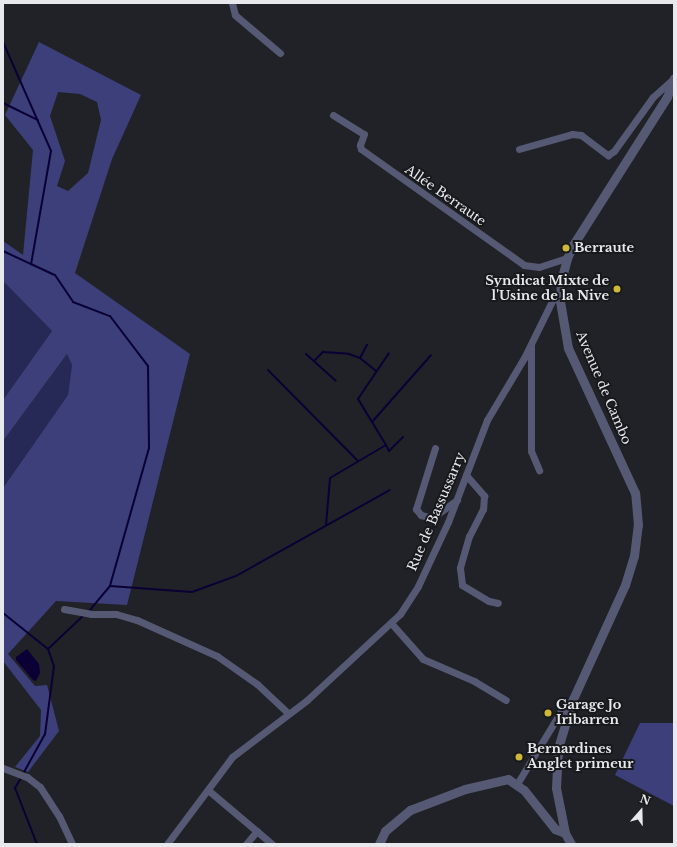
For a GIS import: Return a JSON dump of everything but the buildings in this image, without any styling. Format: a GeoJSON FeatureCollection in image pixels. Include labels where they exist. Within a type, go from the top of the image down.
{"type":"FeatureCollection","features":[{"type":"Feature","properties":{"kind":"street"},"geometry":{"type":"LineString","coordinates":[[232,3],[235,15],[280,52]]}},
{"type":"Feature","properties":{"kind":"street"},"geometry":{"type":"LineString","coordinates":[[519,149],[572,134],[581,134],[608,155],[614,151],[653,97],[674,78]]}},
{"type":"Feature","properties":{"kind":"street","name":"Avenue de Cambo"},"geometry":{"type":"LineString","coordinates":[[571,844],[565,833],[556,788],[558,748],[573,699],[625,585],[634,556],[638,525],[635,493],[568,348],[560,294],[567,258],[667,97],[674,78]]}},
{"type":"Feature","properties":{"kind":"street","name":"Allée Berraute"},"geometry":{"type":"LineString","coordinates":[[333,115],[364,134],[360,145],[361,149],[524,265],[538,268],[567,258]]}},
{"type":"Feature","properties":{"kind":"street","name":"Rue de Bassussarry"},"geometry":{"type":"LineString","coordinates":[[167,844],[232,757],[288,714],[392,623],[418,586],[457,500],[487,420],[531,346],[553,299],[560,294]]}},
{"type":"Feature","properties":{"kind":"street"},"geometry":{"type":"LineString","coordinates":[[531,346],[531,451],[539,470]]}},
{"type":"Feature","properties":{"kind":"street"},"geometry":{"type":"LineString","coordinates":[[435,448],[416,509],[421,515],[432,518],[457,500]]}},
{"type":"Feature","properties":{"kind":"street"},"geometry":{"type":"LineString","coordinates":[[466,474],[484,496],[483,509],[469,536],[460,568],[462,584],[489,601],[498,603]]}},
{"type":"Feature","properties":{"kind":"street"},"geometry":{"type":"LineString","coordinates":[[64,609],[91,614],[116,614],[137,620],[217,656],[257,684],[288,714]]}},
{"type":"Feature","properties":{"kind":"street"},"geometry":{"type":"LineString","coordinates":[[392,623],[423,659],[474,681],[506,700]]}},
{"type":"Feature","properties":{"kind":"street","name":"Avenue de Cambo"},"geometry":{"type":"LineString","coordinates":[[518,784],[561,711],[573,699]]}},
{"type":"Feature","properties":{"kind":"street"},"geometry":{"type":"LineString","coordinates":[[3,768],[27,777],[40,787],[59,816],[72,844]]}},
{"type":"Feature","properties":{"kind":"street"},"geometry":{"type":"LineString","coordinates":[[379,844],[385,831],[410,810],[492,781],[508,779],[518,784],[555,829],[565,833]]}},
{"type":"Feature","properties":{"kind":"street"},"geometry":{"type":"LineString","coordinates":[[208,790],[272,844]]}},
{"type":"Feature","properties":{"kind":"street"},"geometry":{"type":"LineString","coordinates":[[246,844],[258,831]]}},
{"type":"Feature","properties":{"kind":"shaded area"},"geometry":{"type":"Polygon","coordinates":[[[39,42],[141,95],[112,159],[75,273],[190,354],[127,605],[56,601],[8,654],[35,686],[47,685],[59,731],[28,772],[15,767],[40,736],[41,710],[3,661],[3,488],[68,395],[72,365],[67,354],[3,441],[3,400],[52,331],[3,281],[3,241],[23,255],[33,150],[5,115],[39,42]],[[58,92],[50,116],[65,161],[57,186],[68,191],[88,173],[101,120],[97,102],[80,94],[58,92]]]}},
{"type":"Feature","properties":{"kind":"shaded area"},"geometry":{"type":"Polygon","coordinates":[[[3,281],[52,331],[3,400],[3,281]]]}},
{"type":"Feature","properties":{"kind":"shaded area"},"geometry":{"type":"Polygon","coordinates":[[[67,354],[72,365],[68,395],[3,488],[3,441],[67,354]]]}},
{"type":"Feature","properties":{"kind":"shaded area"},"geometry":{"type":"Polygon","coordinates":[[[27,649],[39,664],[40,673],[36,681],[33,680],[16,660],[16,657],[27,649]]]}},
{"type":"Feature","properties":{"kind":"shaded area"},"geometry":{"type":"Polygon","coordinates":[[[640,723],[674,723],[674,806],[615,775],[640,723]]]}},
{"type":"Feature","properties":{"kind":"waterway"},"geometry":{"type":"LineString","coordinates":[[3,42],[51,151],[31,264],[55,275],[73,302],[110,316],[148,366],[149,448],[110,586],[88,612]]}},
{"type":"Feature","properties":{"kind":"waterway"},"geometry":{"type":"LineString","coordinates":[[3,103],[38,120]]}},
{"type":"Feature","properties":{"kind":"waterway"},"geometry":{"type":"LineString","coordinates":[[3,251],[31,264]]}},
{"type":"Feature","properties":{"kind":"waterway"},"geometry":{"type":"LineString","coordinates":[[360,358],[367,345]]}},
{"type":"Feature","properties":{"kind":"waterway"},"geometry":{"type":"LineString","coordinates":[[314,361],[323,352],[349,354],[360,358],[376,371]]}},
{"type":"Feature","properties":{"kind":"waterway"},"geometry":{"type":"LineString","coordinates":[[326,525],[330,478],[386,445],[358,399],[389,353]]}},
{"type":"Feature","properties":{"kind":"waterway"},"geometry":{"type":"LineString","coordinates":[[306,354],[336,381]]}},
{"type":"Feature","properties":{"kind":"waterway"},"geometry":{"type":"LineString","coordinates":[[372,422],[431,355]]}},
{"type":"Feature","properties":{"kind":"waterway"},"geometry":{"type":"LineString","coordinates":[[268,370],[358,461]]}},
{"type":"Feature","properties":{"kind":"waterway"},"geometry":{"type":"LineString","coordinates":[[386,445],[389,451],[403,437]]}},
{"type":"Feature","properties":{"kind":"waterway"},"geometry":{"type":"LineString","coordinates":[[110,586],[192,592],[236,576],[390,490]]}},
{"type":"Feature","properties":{"kind":"waterway"},"geometry":{"type":"LineString","coordinates":[[3,613],[48,649],[54,666],[45,734],[24,772]]}},
{"type":"Feature","properties":{"kind":"waterway"},"geometry":{"type":"LineString","coordinates":[[48,649],[84,615]]}},
{"type":"Feature","properties":{"kind":"waterway"},"geometry":{"type":"LineString","coordinates":[[21,778],[15,788],[37,844]]}},
{"type":"Feature","properties":{"kind":"place","name":"Berraute"},"geometry":{"type":"Point","coordinates":[566,248]}},
{"type":"Feature","properties":{"kind":"place","name":"Syndicat Mixte de l'Usine de la Nive"},"geometry":{"type":"Point","coordinates":[617,289]}},
{"type":"Feature","properties":{"kind":"place","name":"Garage Jo Iribarren"},"geometry":{"type":"Point","coordinates":[548,713]}},
{"type":"Feature","properties":{"kind":"place","name":"Bernardines Anglet primeur"},"geometry":{"type":"Point","coordinates":[519,757]}}]}
